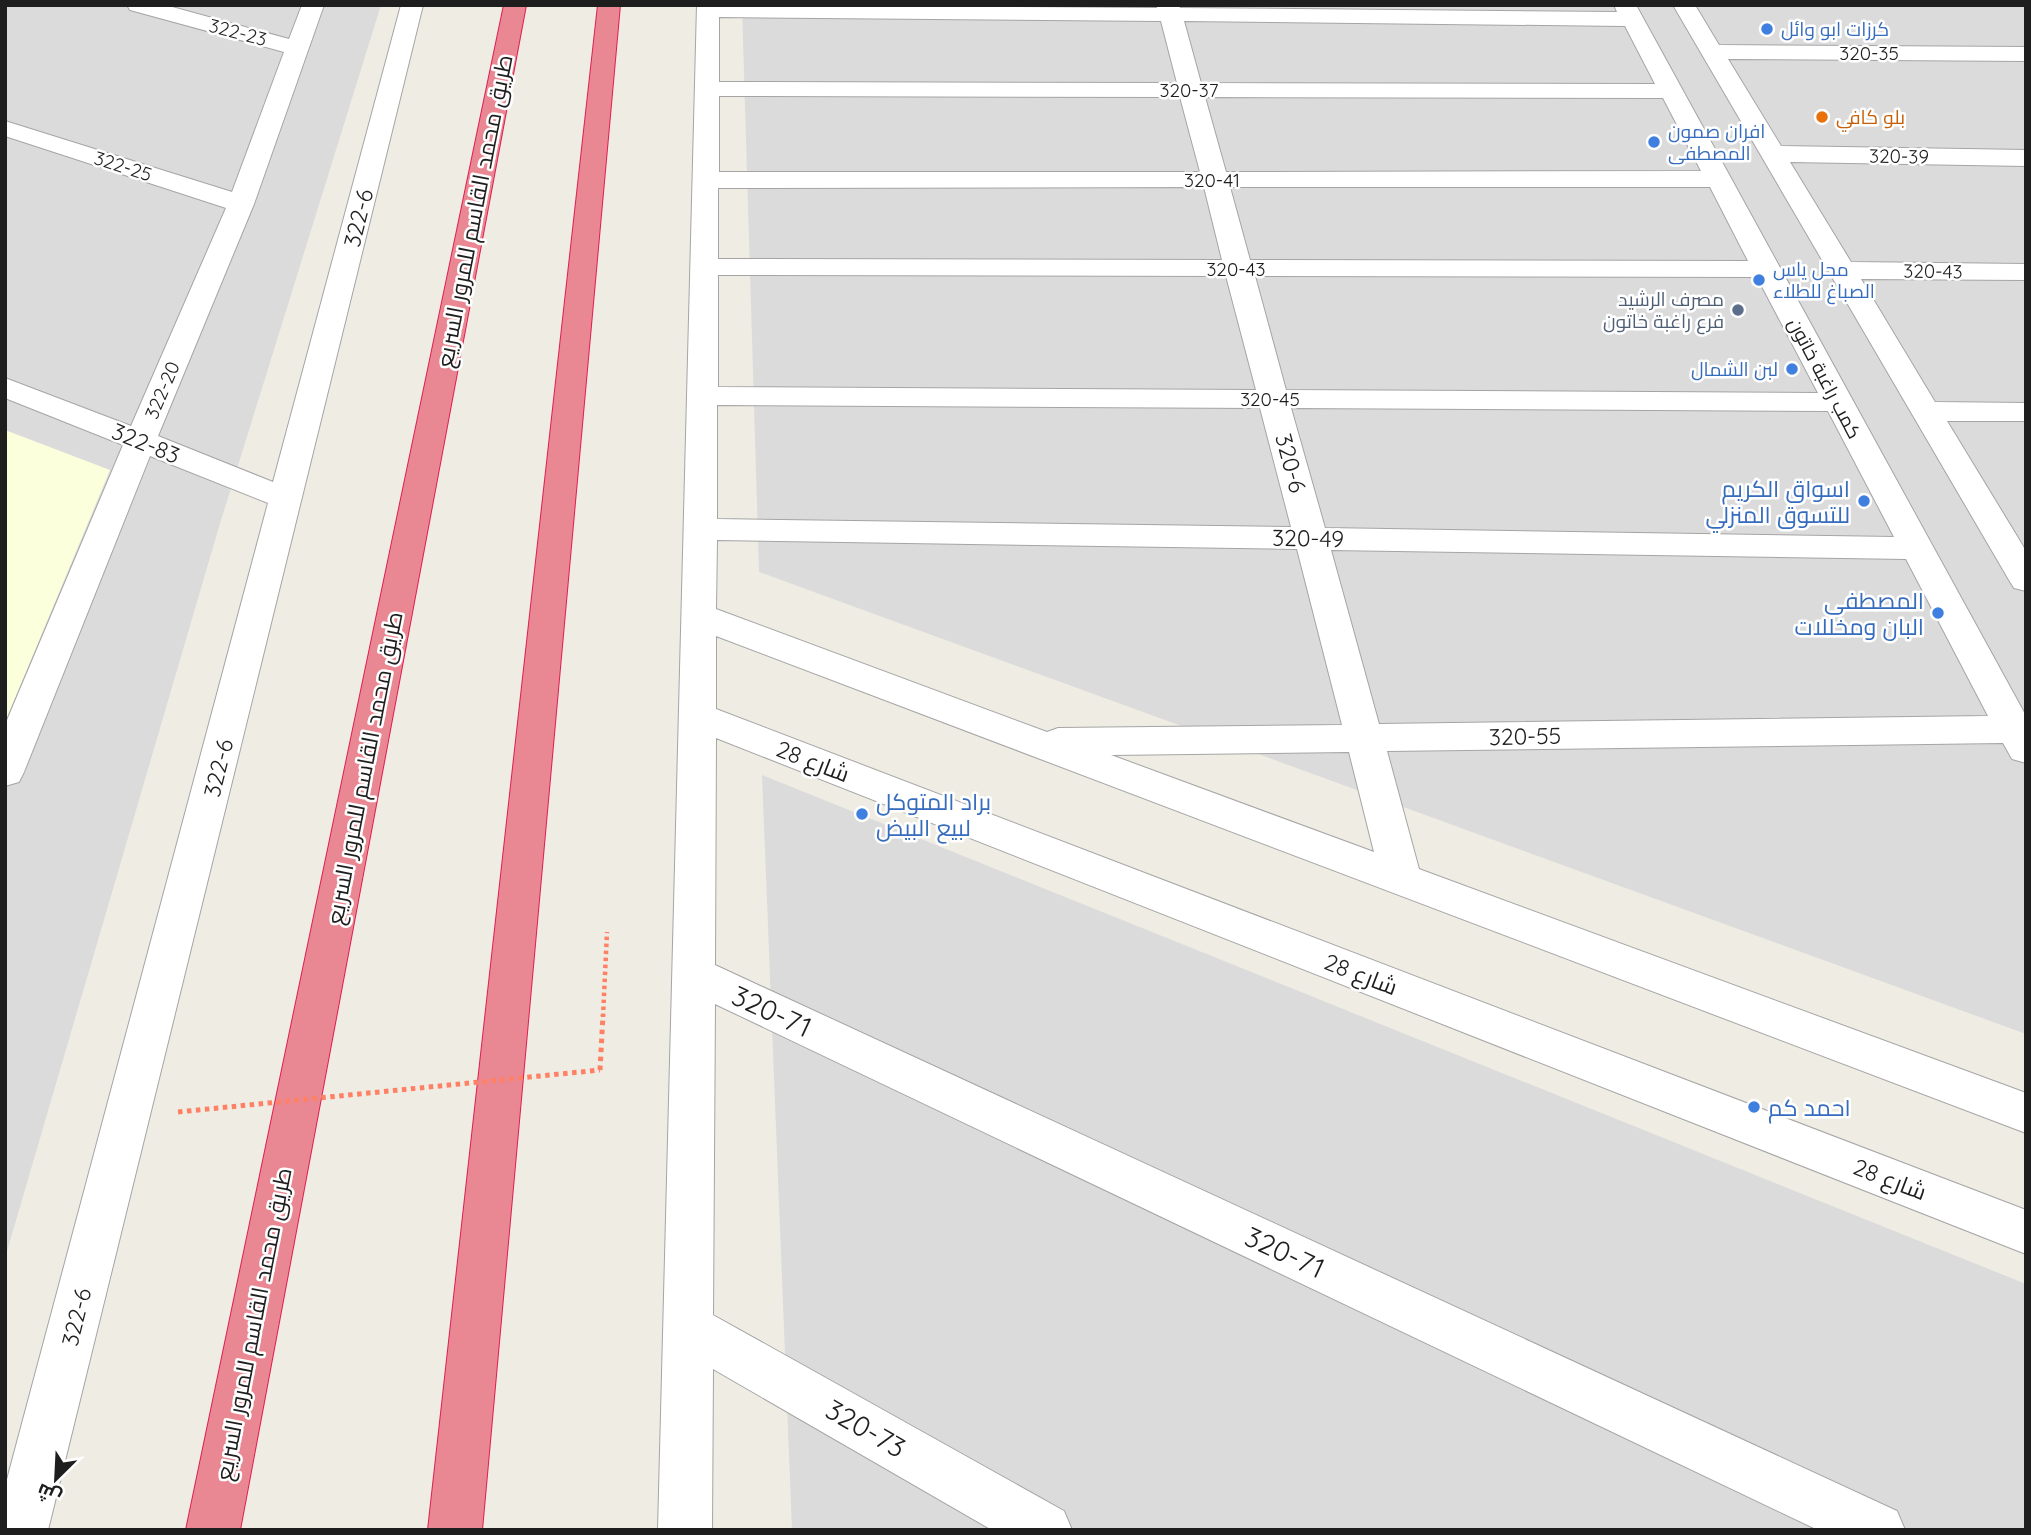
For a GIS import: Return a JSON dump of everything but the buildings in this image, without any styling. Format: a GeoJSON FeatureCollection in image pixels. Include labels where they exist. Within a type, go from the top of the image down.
{"type":"FeatureCollection","features":[{"type":"Feature","properties":{"kind":"highway","name":"طريق محمد القاسم للمرور السريع"},"geometry":{"type":"LineString","coordinates":[[212,1530],[515,5]]}},
{"type":"Feature","properties":{"kind":"highway"},"geometry":{"type":"LineString","coordinates":[[455,1530],[609,5]]}},
{"type":"Feature","properties":{"kind":"street","name":"322-23"},"geometry":{"type":"LineString","coordinates":[[138,5],[296,48]]}},
{"type":"Feature","properties":{"kind":"street","name":"322-20"},"geometry":{"type":"LineString","coordinates":[[5,772],[140,441],[241,204],[313,5]]}},
{"type":"Feature","properties":{"kind":"street","name":"322-6"},"geometry":{"type":"LineString","coordinates":[[21,1530],[412,5]]}},
{"type":"Feature","properties":{"kind":"street"},"geometry":{"type":"LineString","coordinates":[[1684,5],[2026,580]]}},
{"type":"Feature","properties":{"kind":"street"},"geometry":{"type":"LineString","coordinates":[[685,1530],[708,8],[1629,12]]}},
{"type":"Feature","properties":{"kind":"street","name":"320-6"},"geometry":{"type":"LineString","coordinates":[[1169,10],[1402,880]]}},
{"type":"Feature","properties":{"kind":"street","name":"كمب راغبة خاتون"},"geometry":{"type":"LineString","coordinates":[[1629,12],[2020,740]]}},
{"type":"Feature","properties":{"kind":"street","name":"320-35"},"geometry":{"type":"LineString","coordinates":[[1712,52],[2026,54]]}},
{"type":"Feature","properties":{"kind":"street","name":"320-37"},"geometry":{"type":"LineString","coordinates":[[707,89],[1671,92]]}},
{"type":"Feature","properties":{"kind":"street","name":"322-25"},"geometry":{"type":"LineString","coordinates":[[5,128],[241,204]]}},
{"type":"Feature","properties":{"kind":"street","name":"320-39"},"geometry":{"type":"LineString","coordinates":[[1772,154],[2026,158]]}},
{"type":"Feature","properties":{"kind":"street","name":"320-41"},"geometry":{"type":"LineString","coordinates":[[705,180],[1719,179]]}},
{"type":"Feature","properties":{"kind":"street","name":"320-43"},"geometry":{"type":"LineString","coordinates":[[704,267],[1767,269]]}},
{"type":"Feature","properties":{"kind":"street","name":"320-43"},"geometry":{"type":"LineString","coordinates":[[1841,270],[2026,272]]}},
{"type":"Feature","properties":{"kind":"street","name":"322-83"},"geometry":{"type":"LineString","coordinates":[[5,387],[287,499]]}},
{"type":"Feature","properties":{"kind":"street","name":"320-45"},"geometry":{"type":"LineString","coordinates":[[702,396],[1838,402]]}},
{"type":"Feature","properties":{"kind":"street"},"geometry":{"type":"LineString","coordinates":[[1925,411],[2026,412]]}},
{"type":"Feature","properties":{"kind":"street","name":"320-49"},"geometry":{"type":"LineString","coordinates":[[699,529],[1917,548]]}},
{"type":"Feature","properties":{"kind":"street"},"geometry":{"type":"LineString","coordinates":[[699,616],[2026,1113]]}},
{"type":"Feature","properties":{"kind":"street","name":"شارع 28"},"geometry":{"type":"LineString","coordinates":[[696,716],[2026,1232]]}},
{"type":"Feature","properties":{"kind":"street","name":"320-55"},"geometry":{"type":"LineString","coordinates":[[1034,742],[1364,738],[2020,740]]}},
{"type":"Feature","properties":{"kind":"street","name":"320-71"},"geometry":{"type":"LineString","coordinates":[[692,974],[1878,1530]]}},
{"type":"Feature","properties":{"kind":"street","name":"320-73"},"geometry":{"type":"LineString","coordinates":[[687,1327],[1045,1530]]}},
{"type":"Feature","properties":{"kind":"path"},"geometry":{"type":"LineString","coordinates":[[178,1112],[600,1070],[607,932]]}},
{"type":"Feature","properties":{"kind":"shaded area"},"geometry":{"type":"Polygon","coordinates":[[[5,5],[381,5],[218,530],[5,1258],[5,5]]]}},
{"type":"Feature","properties":{"kind":"shaded area"},"geometry":{"type":"Polygon","coordinates":[[[742,5],[2026,5],[2026,1034],[759,572],[742,5]]]}},
{"type":"Feature","properties":{"kind":"shaded area"},"geometry":{"type":"Polygon","coordinates":[[[5,430],[110,470],[5,722],[5,430]]]}},
{"type":"Feature","properties":{"kind":"shaded area"},"geometry":{"type":"Polygon","coordinates":[[[762,775],[2026,1284],[2026,1530],[792,1530],[762,775]]]}},
{"type":"Feature","properties":{"kind":"place","name":"كرزات ابو وائل"},"geometry":{"type":"Point","coordinates":[1767,29]}},
{"type":"Feature","properties":{"kind":"place","name":"بلو كافي"},"geometry":{"type":"Point","coordinates":[1822,117]}},
{"type":"Feature","properties":{"kind":"place","name":"افران صمون المصطفى"},"geometry":{"type":"Point","coordinates":[1654,142]}},
{"type":"Feature","properties":{"kind":"place","name":"محل ياس الصباغ للطلاء"},"geometry":{"type":"Point","coordinates":[1759,280]}},
{"type":"Feature","properties":{"kind":"place","name":"مصرف الرشيد فرع راغبة خاتون"},"geometry":{"type":"Point","coordinates":[1738,310]}},
{"type":"Feature","properties":{"kind":"place","name":"لبن الشمال"},"geometry":{"type":"Point","coordinates":[1792,369]}},
{"type":"Feature","properties":{"kind":"place","name":"اسواق الكريم للتسوق المنزلي"},"geometry":{"type":"Point","coordinates":[1864,501]}},
{"type":"Feature","properties":{"kind":"place","name":"المصطفى البان ومخللات"},"geometry":{"type":"Point","coordinates":[1938,613]}},
{"type":"Feature","properties":{"kind":"place","name":"براد المتوكل لبيع البيض"},"geometry":{"type":"Point","coordinates":[862,814]}},
{"type":"Feature","properties":{"kind":"place","name":"احمد كم"},"geometry":{"type":"Point","coordinates":[1754,1107]}}]}
